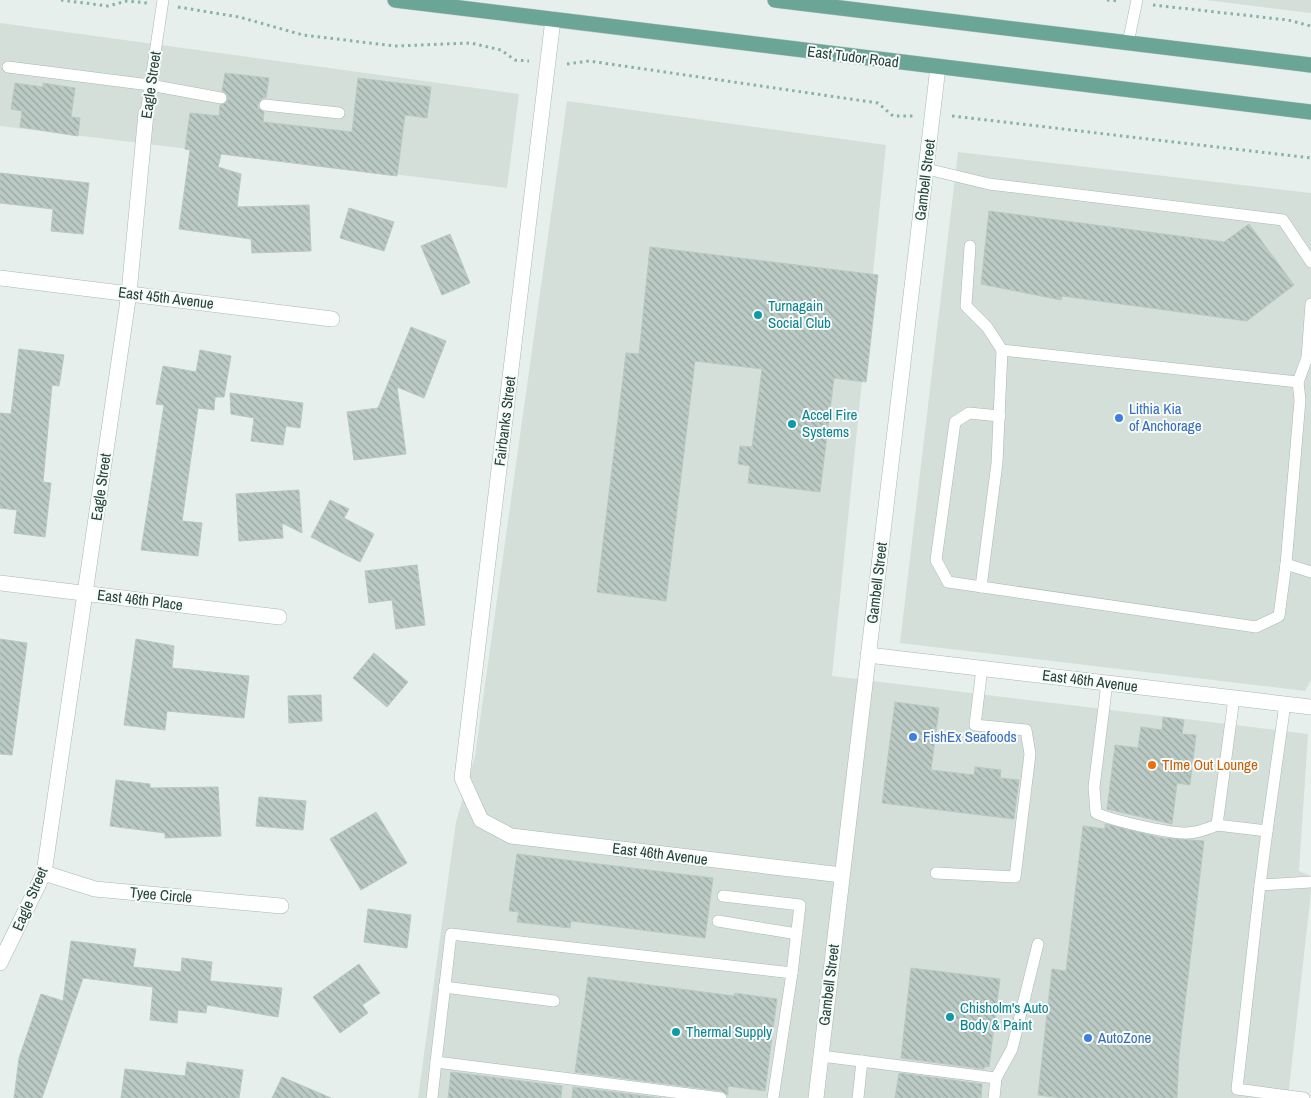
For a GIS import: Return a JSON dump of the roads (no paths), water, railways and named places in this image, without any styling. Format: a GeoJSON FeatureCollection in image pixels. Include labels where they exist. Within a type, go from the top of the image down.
{"type":"FeatureCollection","features":[{"type":"Feature","properties":{"kind":"main road","name":"East Tudor Road"},"geometry":{"type":"LineString","coordinates":[[395,0],[1311,112]]}},
{"type":"Feature","properties":{"kind":"main road"},"geometry":{"type":"LineString","coordinates":[[775,0],[1311,65]]}},
{"type":"Feature","properties":{"kind":"street","name":"Fairbanks Street"},"geometry":{"type":"LineString","coordinates":[[482,820],[462,778],[553,19]]}},
{"type":"Feature","properties":{"kind":"street","name":"Gambell Street"},"geometry":{"type":"LineString","coordinates":[[816,1098],[938,67]]}},
{"type":"Feature","properties":{"kind":"street","name":"Eagle Street"},"geometry":{"type":"LineString","coordinates":[[2,955],[44,873],[129,293],[146,113]]}},
{"type":"Feature","properties":{"kind":"street","name":"East 45th Avenue"},"geometry":{"type":"LineString","coordinates":[[0,278],[332,319]]}},
{"type":"Feature","properties":{"kind":"street","name":"East 46th Place"},"geometry":{"type":"LineString","coordinates":[[0,583],[279,617]]}},
{"type":"Feature","properties":{"kind":"street","name":"East 46th Avenue"},"geometry":{"type":"LineString","coordinates":[[868,655],[1311,707]]}},
{"type":"Feature","properties":{"kind":"street","name":"East 46th Avenue"},"geometry":{"type":"LineString","coordinates":[[482,820],[511,836],[842,875]]}},
{"type":"Feature","properties":{"kind":"street","name":"Tyee Circle"},"geometry":{"type":"LineString","coordinates":[[44,873],[95,889],[281,906]]}},
{"type":"Feature","properties":{"kind":"lane"},"geometry":{"type":"LineString","coordinates":[[1128,42],[1136,2]]}},
{"type":"Feature","properties":{"kind":"lane","name":"Eagle Street"},"geometry":{"type":"LineString","coordinates":[[146,113],[163,3]]}},
{"type":"Feature","properties":{"kind":"lane"},"geometry":{"type":"LineString","coordinates":[[8,67],[150,85],[221,98]]}},
{"type":"Feature","properties":{"kind":"lane"},"geometry":{"type":"LineString","coordinates":[[265,105],[339,113]]}},
{"type":"Feature","properties":{"kind":"lane"},"geometry":{"type":"LineString","coordinates":[[927,169],[989,184],[1283,220],[1311,262]]}},
{"type":"Feature","properties":{"kind":"lane"},"geometry":{"type":"LineString","coordinates":[[970,246],[966,306],[987,327],[1002,350],[998,463],[981,587]]}},
{"type":"Feature","properties":{"kind":"lane"},"geometry":{"type":"LineString","coordinates":[[1000,416],[969,413],[955,422],[936,560],[948,582],[1256,627],[1279,616],[1286,564],[1300,400],[1298,382],[1309,358],[1311,304]]}},
{"type":"Feature","properties":{"kind":"lane"},"geometry":{"type":"LineString","coordinates":[[1002,350],[1298,382]]}},
{"type":"Feature","properties":{"kind":"lane"},"geometry":{"type":"LineString","coordinates":[[1286,564],[1311,572]]}},
{"type":"Feature","properties":{"kind":"lane"},"geometry":{"type":"LineString","coordinates":[[936,872],[1015,877],[1030,754],[1026,730],[975,725],[982,668]]}},
{"type":"Feature","properties":{"kind":"lane"},"geometry":{"type":"LineString","coordinates":[[1107,683],[1094,787],[1096,812],[1108,818],[1184,833],[1203,831],[1218,826],[1267,831]]}},
{"type":"Feature","properties":{"kind":"lane"},"geometry":{"type":"LineString","coordinates":[[1218,826],[1234,698]]}},
{"type":"Feature","properties":{"kind":"lane"},"geometry":{"type":"LineString","coordinates":[[1285,704],[1260,885],[1237,1090],[1304,1098]]}},
{"type":"Feature","properties":{"kind":"lane"},"geometry":{"type":"LineString","coordinates":[[1260,885],[1311,882]]}},
{"type":"Feature","properties":{"kind":"lane"},"geometry":{"type":"LineString","coordinates":[[723,896],[800,905],[773,1098]]}},
{"type":"Feature","properties":{"kind":"lane"},"geometry":{"type":"LineString","coordinates":[[718,921],[796,934]]}},
{"type":"Feature","properties":{"kind":"lane"},"geometry":{"type":"LineString","coordinates":[[432,1098],[451,934],[792,973]]}},
{"type":"Feature","properties":{"kind":"lane"},"geometry":{"type":"LineString","coordinates":[[994,1098],[996,1078],[1012,1049],[1038,944]]}},
{"type":"Feature","properties":{"kind":"lane"},"geometry":{"type":"LineString","coordinates":[[444,987],[554,1001]]}},
{"type":"Feature","properties":{"kind":"lane"},"geometry":{"type":"LineString","coordinates":[[820,1056],[996,1078]]}},
{"type":"Feature","properties":{"kind":"lane"},"geometry":{"type":"LineString","coordinates":[[858,1098],[862,1061]]}},
{"type":"Feature","properties":{"kind":"lane"},"geometry":{"type":"LineString","coordinates":[[436,1062],[721,1098]]}},
{"type":"Feature","properties":{"kind":"place","name":"Turnagain Social Club"},"geometry":{"type":"Point","coordinates":[758,315]}},
{"type":"Feature","properties":{"kind":"place","name":"Lithia Kia of Anchorage"},"geometry":{"type":"Point","coordinates":[1119,418]}},
{"type":"Feature","properties":{"kind":"place","name":"Accel Fire Systems"},"geometry":{"type":"Point","coordinates":[792,424]}},
{"type":"Feature","properties":{"kind":"place","name":"FishEx Seafoods"},"geometry":{"type":"Point","coordinates":[913,737]}},
{"type":"Feature","properties":{"kind":"place","name":"TIme Out Lounge"},"geometry":{"type":"Point","coordinates":[1152,765]}},
{"type":"Feature","properties":{"kind":"place","name":"Chisholm's Auto Body & Paint"},"geometry":{"type":"Point","coordinates":[950,1017]}},
{"type":"Feature","properties":{"kind":"place","name":"Thermal Supply"},"geometry":{"type":"Point","coordinates":[676,1032]}},
{"type":"Feature","properties":{"kind":"place","name":"AutoZone"},"geometry":{"type":"Point","coordinates":[1088,1038]}}]}
